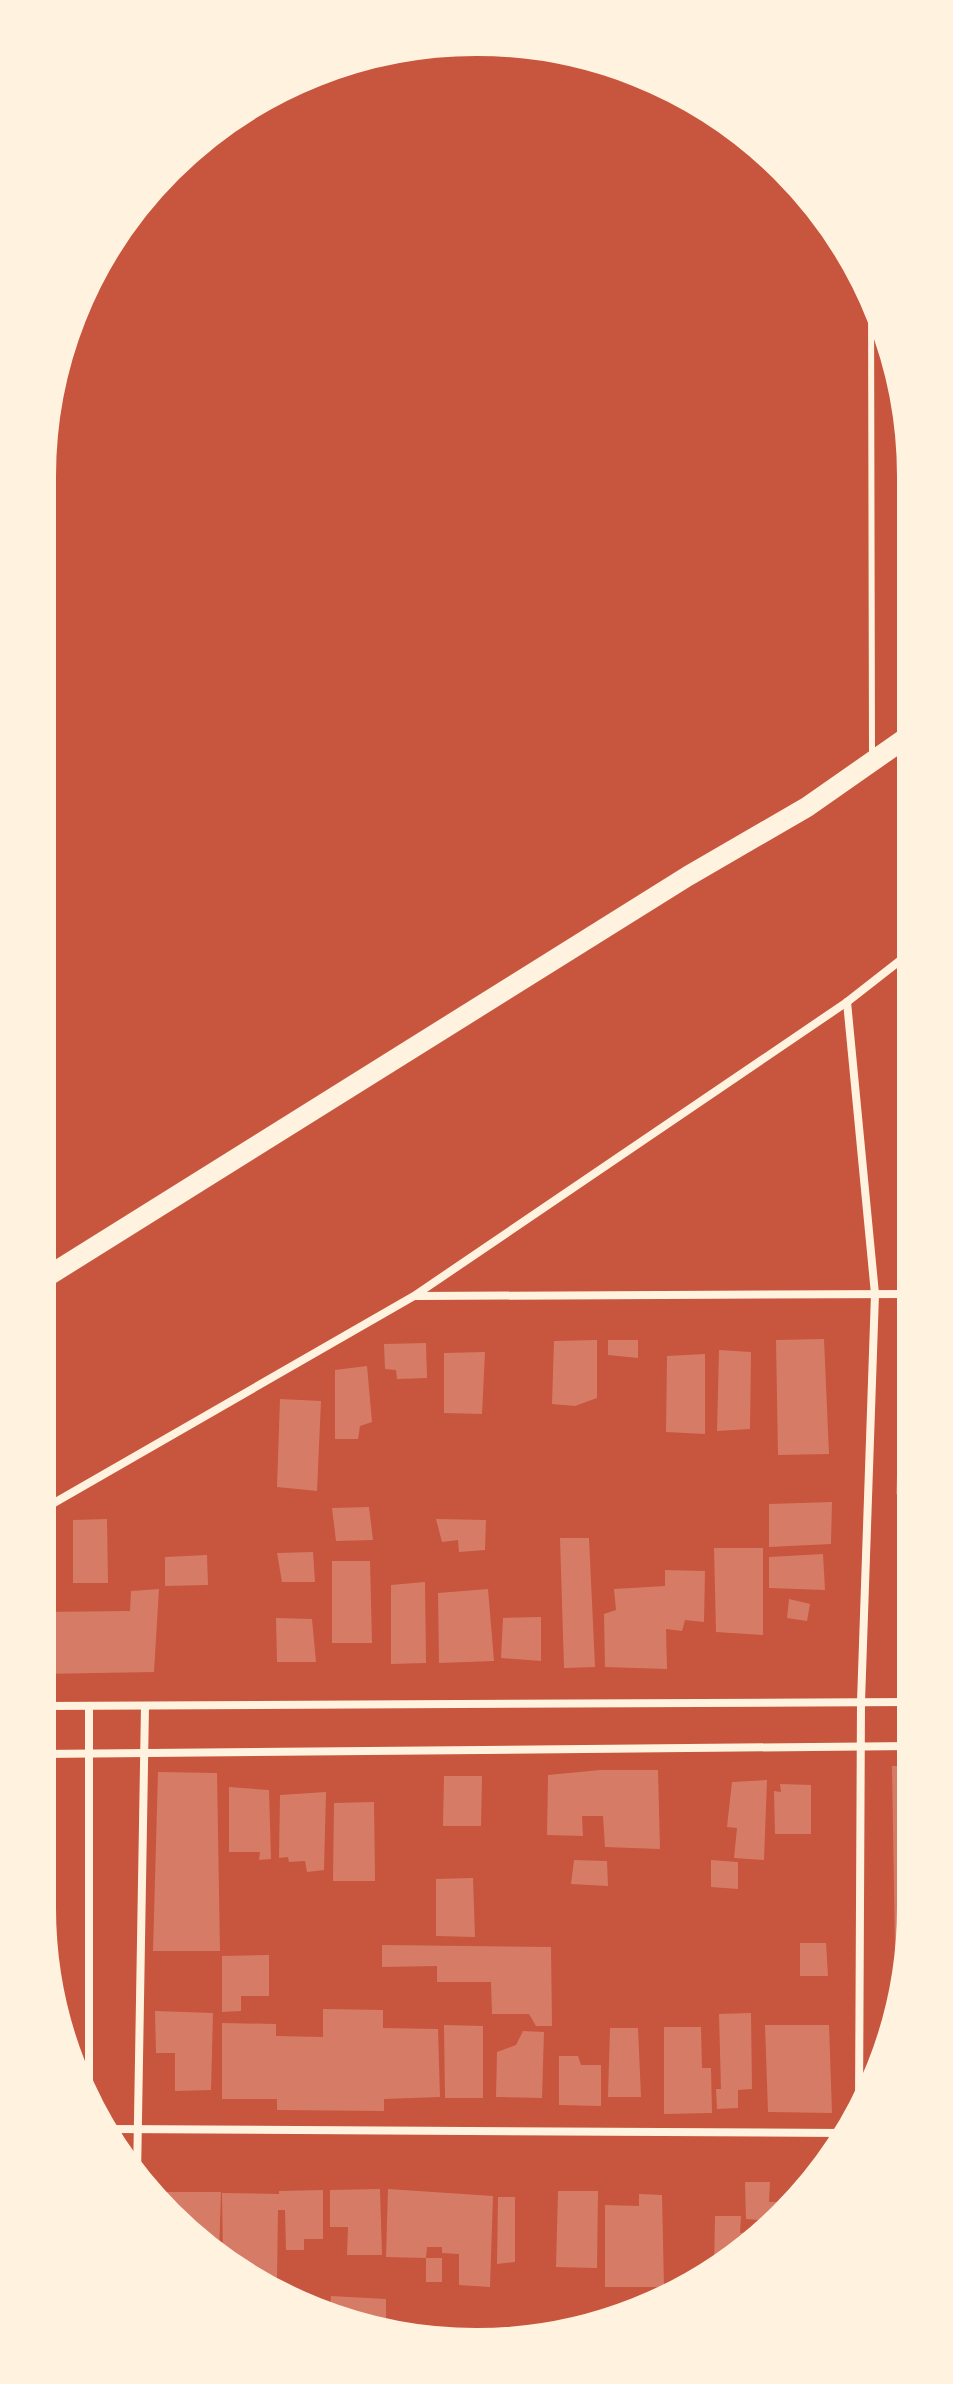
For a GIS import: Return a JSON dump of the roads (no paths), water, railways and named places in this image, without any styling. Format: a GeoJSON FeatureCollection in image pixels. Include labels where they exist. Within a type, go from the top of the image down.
{"type":"FeatureCollection","features":[{"type":"Feature","properties":{"kind":"main road"},"geometry":{"type":"LineString","coordinates":[[54,1272],[688,876],[807,807],[899,742]]}},
{"type":"Feature","properties":{"kind":"street"},"geometry":{"type":"LineString","coordinates":[[54,1503],[414,1296],[847,1002],[899,961]]}},
{"type":"Feature","properties":{"kind":"street"},"geometry":{"type":"LineString","coordinates":[[847,1002],[875,1294],[860,1746],[859,2086]]}},
{"type":"Feature","properties":{"kind":"street"},"geometry":{"type":"LineString","coordinates":[[414,1296],[899,1294]]}},
{"type":"Feature","properties":{"kind":"street"},"geometry":{"type":"LineString","coordinates":[[54,1706],[899,1702]]}},
{"type":"Feature","properties":{"kind":"street"},"geometry":{"type":"LineString","coordinates":[[89,1706],[89,2075]]}},
{"type":"Feature","properties":{"kind":"street"},"geometry":{"type":"LineString","coordinates":[[137,2160],[145,1706]]}},
{"type":"Feature","properties":{"kind":"street"},"geometry":{"type":"LineString","coordinates":[[54,1754],[899,1746]]}},
{"type":"Feature","properties":{"kind":"street"},"geometry":{"type":"LineString","coordinates":[[117,2129],[834,2133]]}},
{"type":"Feature","properties":{"kind":"lane"},"geometry":{"type":"LineString","coordinates":[[871,326],[872,759]]}}]}
